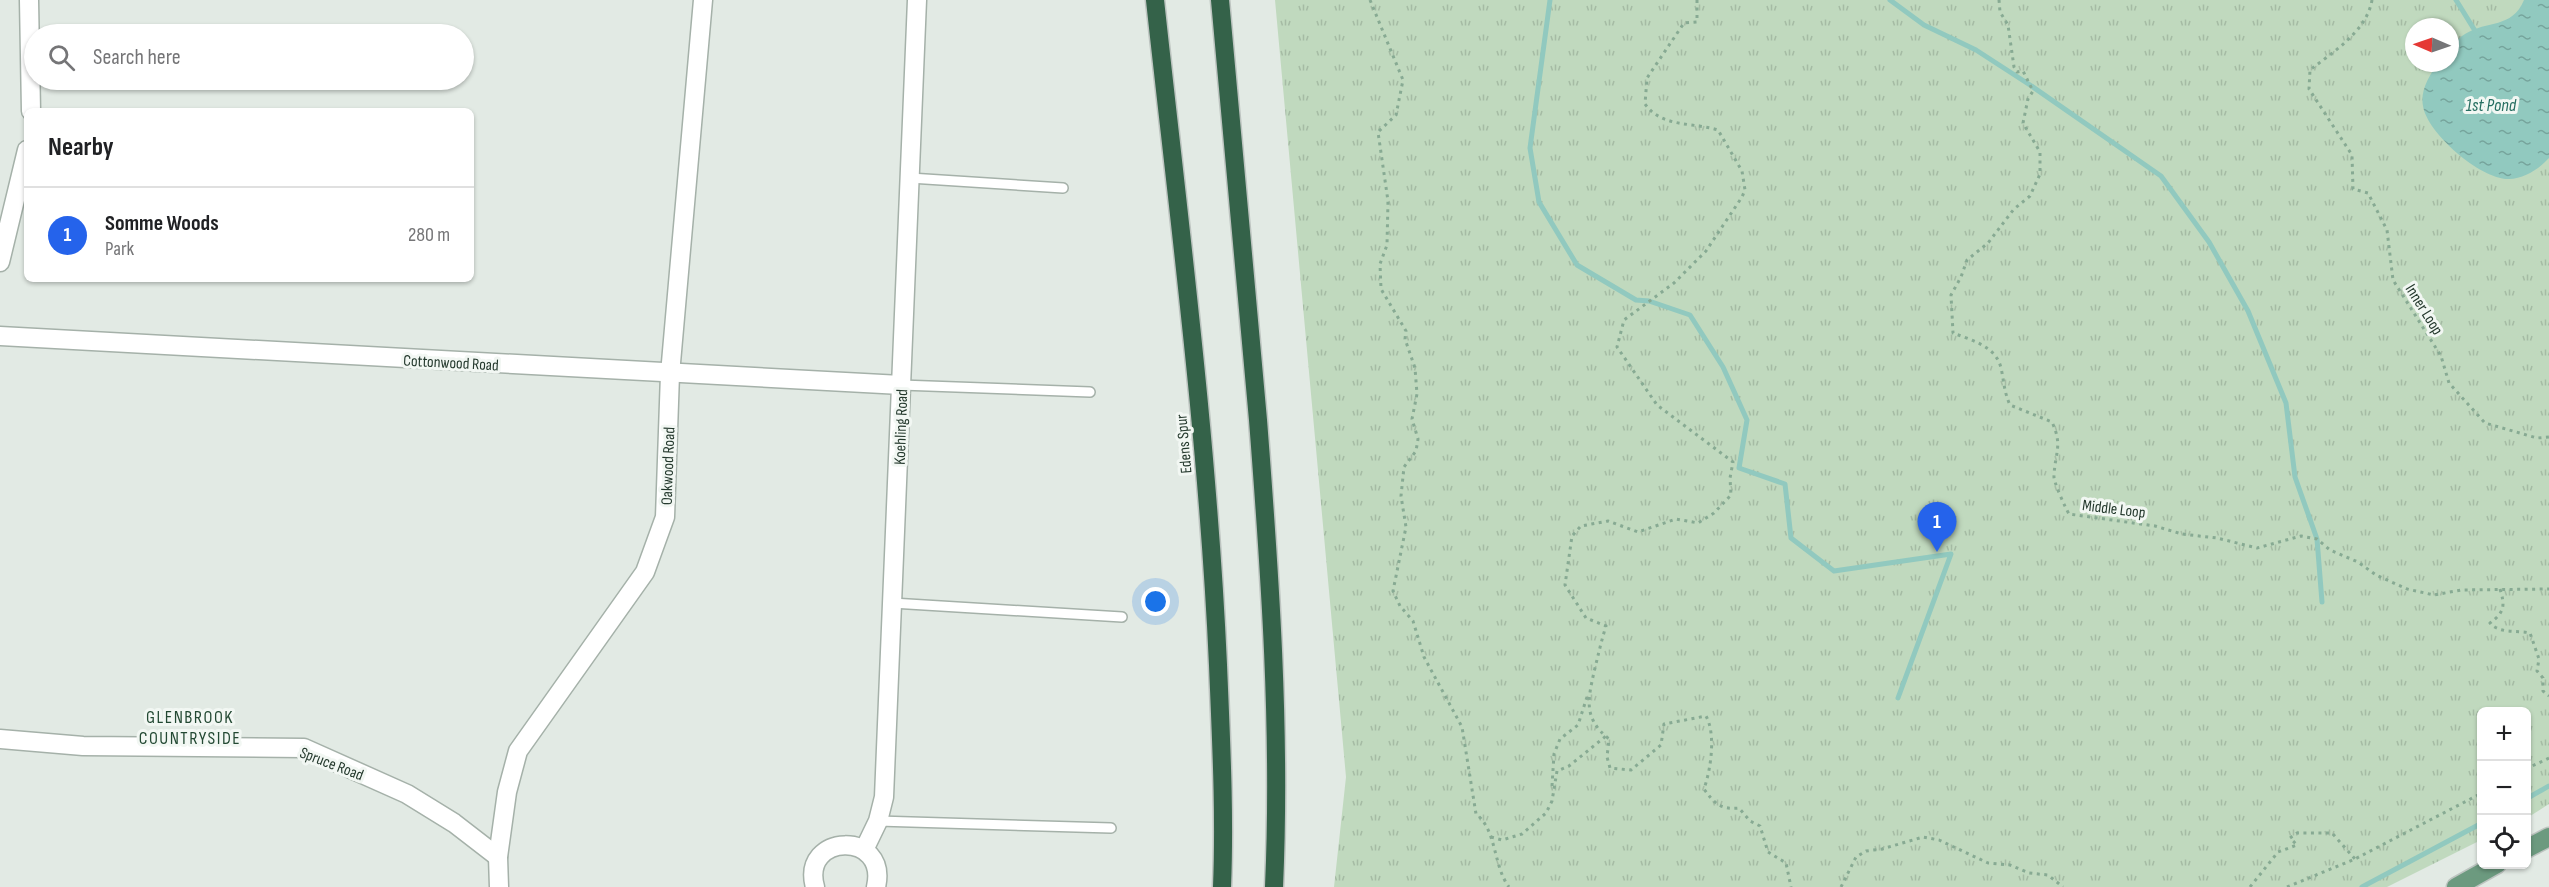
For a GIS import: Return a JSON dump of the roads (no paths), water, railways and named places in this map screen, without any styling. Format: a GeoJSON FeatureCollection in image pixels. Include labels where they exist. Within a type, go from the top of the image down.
{"type":"FeatureCollection","features":[{"type":"Feature","properties":{"kind":"highway","name":"Edens Spur"},"geometry":{"type":"LineString","coordinates":[[1155,0],[1200,408],[1215,596],[1225,821],[1222,887]]}},
{"type":"Feature","properties":{"kind":"highway"},"geometry":{"type":"LineString","coordinates":[[1220,0],[1239,187],[1270,572],[1277,824],[1274,887]]}},
{"type":"Feature","properties":{"kind":"main road"},"geometry":{"type":"LineString","coordinates":[[2531,846],[2549,837]]}},
{"type":"Feature","properties":{"kind":"main road"},"geometry":{"type":"LineString","coordinates":[[2456,887],[2488,869]]}},
{"type":"Feature","properties":{"kind":"street"},"geometry":{"type":"LineString","coordinates":[[29,0],[29,24]]}},
{"type":"Feature","properties":{"kind":"street","name":"Oakwood Road"},"geometry":{"type":"LineString","coordinates":[[499,887],[498,857],[507,792],[518,751],[645,572],[665,517],[670,374],[703,0]]}},
{"type":"Feature","properties":{"kind":"street","name":"Koehling Road"},"geometry":{"type":"LineString","coordinates":[[864,850],[878,821],[884,797],[917,0]]}},
{"type":"Feature","properties":{"kind":"street"},"geometry":{"type":"LineString","coordinates":[[31,90],[31,108]]}},
{"type":"Feature","properties":{"kind":"street"},"geometry":{"type":"LineString","coordinates":[[0,262],[24,162]]}},
{"type":"Feature","properties":{"kind":"street","name":"Cottonwood Road"},"geometry":{"type":"LineString","coordinates":[[0,336],[902,386]]}},
{"type":"Feature","properties":{"kind":"street","name":"Spruce Road"},"geometry":{"type":"LineString","coordinates":[[0,739],[83,746],[304,748],[407,794],[454,823],[498,857]]}},
{"type":"Feature","properties":{"kind":"street"},"geometry":{"type":"LineString","coordinates":[[815,887],[813,873],[822,854],[842,844],[864,850],[877,867],[876,887]]}},
{"type":"Feature","properties":{"kind":"lane"},"geometry":{"type":"LineString","coordinates":[[910,178],[1063,188]]}},
{"type":"Feature","properties":{"kind":"lane"},"geometry":{"type":"LineString","coordinates":[[902,386],[1090,392]]}},
{"type":"Feature","properties":{"kind":"lane"},"geometry":{"type":"LineString","coordinates":[[892,603],[1122,617]]}},
{"type":"Feature","properties":{"kind":"lane"},"geometry":{"type":"LineString","coordinates":[[878,821],[1111,828]]}},
{"type":"Feature","properties":{"kind":"water","name":"1st Pond"},"geometry":{"type":"Polygon","coordinates":[[[2524,0],[2549,0],[2549,158],[2531,173],[2509,179],[2484,172],[2457,153],[2434,129],[2427,117],[2422,100],[2424,89],[2433,72],[2459,72],[2459,38],[2473,30],[2506,20],[2519,9],[2524,0]]]}},
{"type":"Feature","properties":{"kind":"waterway"},"geometry":{"type":"LineString","coordinates":[[1550,0],[1530,148],[1539,202],[1577,265],[1636,300],[1649,301],[1690,315],[1723,367],[1747,420],[1739,468],[1785,484],[1791,538],[1834,571],[1951,554],[1898,698]]}},
{"type":"Feature","properties":{"kind":"waterway"},"geometry":{"type":"LineString","coordinates":[[1890,0],[1924,25],[1976,50],[2030,85],[2161,176],[2209,242],[2248,311],[2286,403],[2295,477],[2317,539],[2322,602]]}},
{"type":"Feature","properties":{"kind":"waterway"},"geometry":{"type":"LineString","coordinates":[[2456,0],[2477,34]]}},
{"type":"Feature","properties":{"kind":"waterway"},"geometry":{"type":"LineString","coordinates":[[2531,796],[2549,786]]}},
{"type":"Feature","properties":{"kind":"waterway"},"geometry":{"type":"LineString","coordinates":[[2362,887],[2477,826]]}},
{"type":"Feature","properties":{"kind":"place","name":"Somme Woods"},"geometry":{"type":"Point","coordinates":[1937,552]}},
{"type":"Feature","properties":{"kind":"district","name":"GLENBROOK COUNTRYSIDE"},"geometry":{"type":"Point","coordinates":[190,727]}}]}
